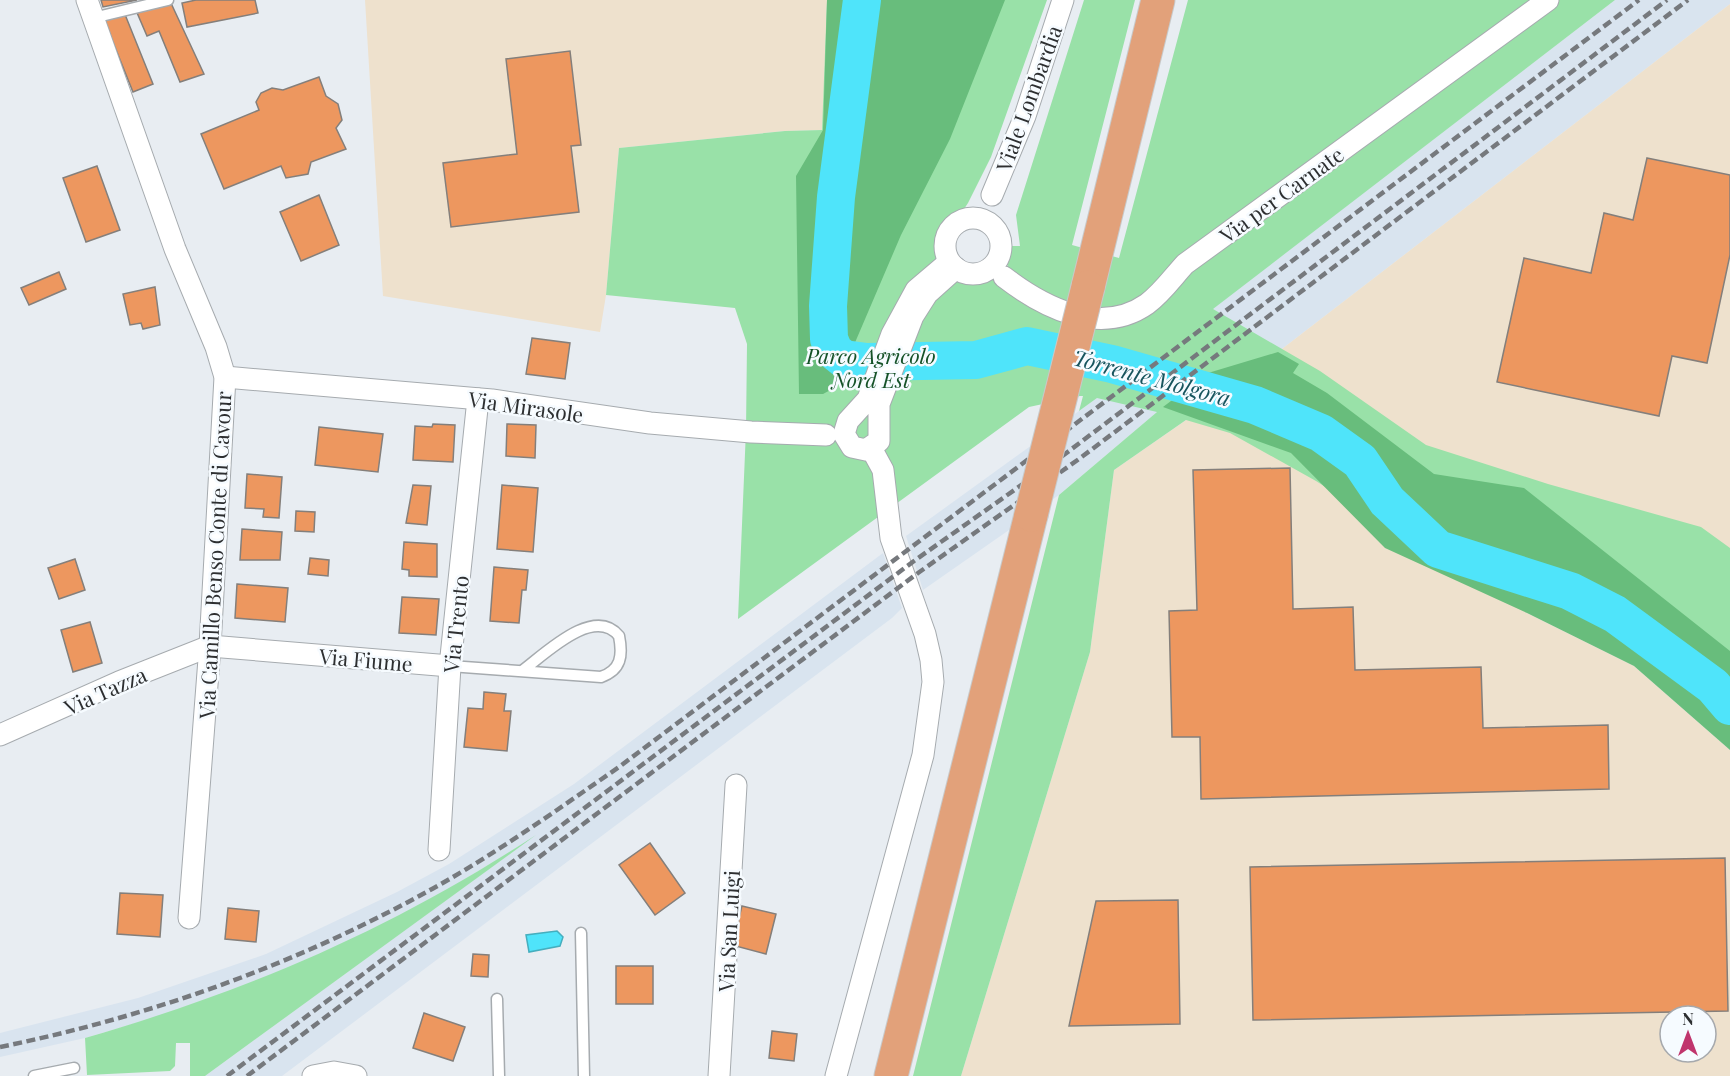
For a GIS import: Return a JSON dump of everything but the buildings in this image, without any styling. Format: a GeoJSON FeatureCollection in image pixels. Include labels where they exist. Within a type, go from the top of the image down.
{"type":"FeatureCollection","features":[{"type":"Feature","properties":{"kind":"main road"},"geometry":{"type":"LineString","coordinates":[[891,1076],[1158,0]]}},
{"type":"Feature","properties":{"kind":"street","name":"Viale Lombardia"},"geometry":{"type":"LineString","coordinates":[[992,225],[990,210],[992,195],[1025,116],[1063,0]]}},
{"type":"Feature","properties":{"kind":"street","name":"Via per Carnate"},"geometry":{"type":"LineString","coordinates":[[995,270],[1032,297],[1068,314],[1095,318],[1137,310],[1159,294],[1185,264],[1548,0]]}},
{"type":"Feature","properties":{"kind":"street","name":"Via Camillo Benso Conte di Cavour"},"geometry":{"type":"LineString","coordinates":[[90,9],[175,249],[216,347],[225,377],[210,646],[189,918]]}},
{"type":"Feature","properties":{"kind":"street","name":"Viale Lombardia"},"geometry":{"type":"LineString","coordinates":[[970,218],[992,195]]}},
{"type":"Feature","properties":{"kind":"street"},"geometry":{"type":"LineString","coordinates":[[970,218],[986,220],[992,225],[1001,241],[995,270],[964,273],[953,265],[945,247],[948,232],[954,225],[970,218]]}},
{"type":"Feature","properties":{"kind":"street"},"geometry":{"type":"LineString","coordinates":[[848,440],[880,435],[874,401],[916,290],[953,265]]}},
{"type":"Feature","properties":{"kind":"street","name":"Via Mirasole"},"geometry":{"type":"LineString","coordinates":[[225,377],[478,399],[650,423],[848,440]]}},
{"type":"Feature","properties":{"kind":"street","name":"Via Trento"},"geometry":{"type":"LineString","coordinates":[[439,850],[450,666],[478,399]]}},
{"type":"Feature","properties":{"kind":"street"},"geometry":{"type":"LineString","coordinates":[[836,1076],[923,754],[933,682],[925,634],[891,537],[883,470],[848,440],[848,420],[874,401]]}},
{"type":"Feature","properties":{"kind":"street","name":"Via Fiume"},"geometry":{"type":"LineString","coordinates":[[210,646],[450,666]]}},
{"type":"Feature","properties":{"kind":"street","name":"Via Tazza"},"geometry":{"type":"LineString","coordinates":[[0,735],[148,670],[210,646]]}},
{"type":"Feature","properties":{"kind":"street","name":"Via San Luigi"},"geometry":{"type":"LineString","coordinates":[[719,1076],[736,785]]}},
{"type":"Feature","properties":{"kind":"street"},"geometry":{"type":"LineString","coordinates":[[313,1076],[334,1072],[356,1076]]}},
{"type":"Feature","properties":{"kind":"lane"},"geometry":{"type":"LineString","coordinates":[[90,9],[168,0]]}},
{"type":"Feature","properties":{"kind":"lane","name":"Via Fiume"},"geometry":{"type":"LineString","coordinates":[[450,666],[601,677],[611,674],[619,665],[621,654],[619,636],[602,625],[591,625],[578,630],[522,671]]}},
{"type":"Feature","properties":{"kind":"lane"},"geometry":{"type":"LineString","coordinates":[[581,933],[584,1076]]}},
{"type":"Feature","properties":{"kind":"lane"},"geometry":{"type":"LineString","coordinates":[[497,999],[499,1076]]}},
{"type":"Feature","properties":{"kind":"lane"},"geometry":{"type":"LineString","coordinates":[[34,1076],[74,1068]]}},
{"type":"Feature","properties":{"kind":"shaded area"},"geometry":{"type":"Polygon","coordinates":[[[365,0],[827,0],[823,130],[785,131],[619,148],[606,295],[600,332],[383,296],[365,0]]]}},
{"type":"Feature","properties":{"kind":"shaded area"},"geometry":{"type":"Polygon","coordinates":[[[1615,0],[1730,0],[1730,4],[1278,352],[1151,356],[1615,0]]]}},
{"type":"Feature","properties":{"kind":"shaded area"},"geometry":{"type":"Polygon","coordinates":[[[1730,4],[1730,651],[1434,474],[1278,352],[1730,4]]]}},
{"type":"Feature","properties":{"kind":"shaded area"},"geometry":{"type":"Polygon","coordinates":[[[1108,390],[1163,407],[1059,495],[923,590],[906,536],[1108,390]]]}},
{"type":"Feature","properties":{"kind":"shaded area"},"geometry":{"type":"Polygon","coordinates":[[[1192,416],[1291,453],[1527,613],[1634,666],[1730,750],[1730,1076],[961,1076],[1090,652],[1114,470],[1192,416]]]}},
{"type":"Feature","properties":{"kind":"shaded area"},"geometry":{"type":"Polygon","coordinates":[[[883,553],[902,608],[892,618],[282,1076],[205,1076],[523,844],[424,904],[344,945],[272,976],[150,1019],[85,1038],[0,1057],[0,1033],[138,998],[266,954],[397,892],[449,864],[574,784],[883,553]]]}},
{"type":"Feature","properties":{"kind":"green space","name":"Parco Agricolo Nord Est"},"geometry":{"type":"Polygon","coordinates":[[[827,0],[1047,0],[991,157],[968,203],[942,242],[942,253],[948,267],[960,277],[976,280],[990,279],[1007,269],[1011,246],[1020,246],[1016,215],[1084,0],[1135,0],[1072,245],[1119,258],[1188,0],[1615,0],[1213,309],[1320,371],[1426,445],[1548,484],[1701,527],[1730,548],[1730,726],[1694,694],[1421,548],[1316,481],[1230,433],[1186,420],[1114,470],[1090,652],[961,1076],[913,1076],[1059,495],[1157,412],[1097,398],[1079,411],[1083,396],[1029,407],[738,619],[746,430],[747,344],[735,308],[606,295],[619,148],[785,131],[822,130],[827,0]]]}},
{"type":"Feature","properties":{"kind":"green space"},"geometry":{"type":"Polygon","coordinates":[[[827,0],[1005,0],[950,139],[901,235],[836,387],[823,394],[799,394],[796,176],[823,130],[827,0]]]}},
{"type":"Feature","properties":{"kind":"green space"},"geometry":{"type":"Polygon","coordinates":[[[1278,352],[1299,364],[1293,373],[1327,393],[1434,474],[1524,488],[1730,651],[1730,750],[1634,666],[1527,613],[1385,548],[1291,453],[1163,407],[1208,373],[1278,352]]]}},
{"type":"Feature","properties":{"kind":"green space"},"geometry":{"type":"Polygon","coordinates":[[[536,835],[205,1076],[190,1076],[190,1043],[176,1043],[175,1066],[170,1071],[87,1075],[85,1038],[206,999],[319,954],[428,900],[536,835]]]}},
{"type":"Feature","properties":{"kind":"water"},"geometry":{"type":"Polygon","coordinates":[[[557,931],[563,937],[560,946],[529,952],[526,935],[557,931]]]}},
{"type":"Feature","properties":{"kind":"waterway","name":"Torrente Molgora"},"geometry":{"type":"LineString","coordinates":[[862,0],[836,197],[828,306],[829,339],[834,351],[844,359],[867,362],[976,360],[1027,346],[1112,364],[1255,405],[1321,433],[1360,461],[1387,501],[1438,549],[1570,591],[1615,614],[1713,686],[1730,706]]}},
{"type":"Feature","properties":{"kind":"railway"},"geometry":{"type":"LineString","coordinates":[[0,1047],[55,1035],[163,1005],[269,967],[371,921],[447,881],[497,850],[619,767],[1639,0]]}},
{"type":"Feature","properties":{"kind":"railway"},"geometry":{"type":"LineString","coordinates":[[227,1076],[914,561],[1061,457],[1667,0]]}},
{"type":"Feature","properties":{"kind":"railway"},"geometry":{"type":"LineString","coordinates":[[247,1076],[918,573],[1079,459],[1688,0]]}}]}
